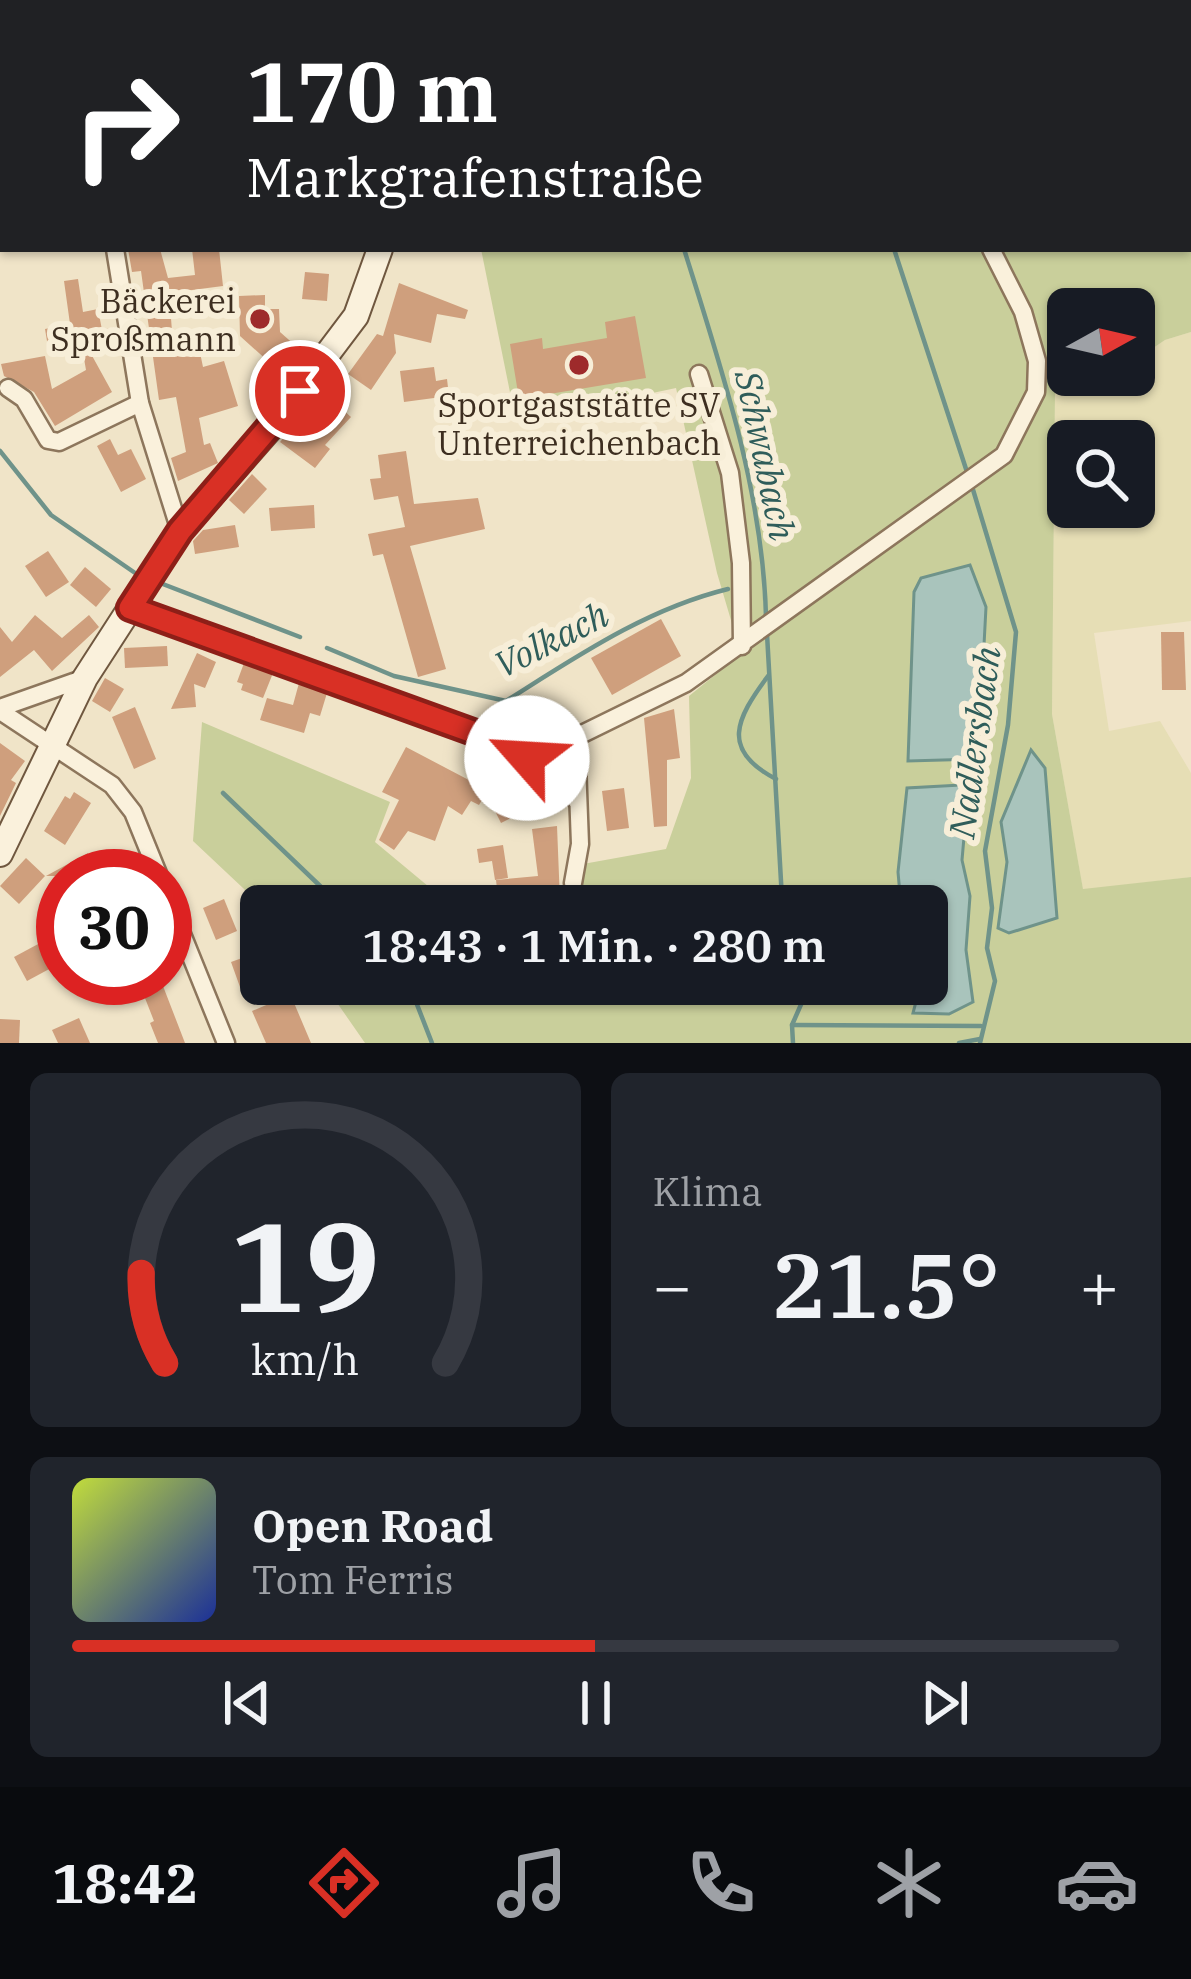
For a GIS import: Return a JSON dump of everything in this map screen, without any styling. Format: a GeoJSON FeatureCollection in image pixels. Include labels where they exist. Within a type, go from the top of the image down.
{"type":"FeatureCollection","features":[{"type":"Feature","properties":{"kind":"main road"},"geometry":{"type":"LineString","coordinates":[[0,854],[85,678],[180,531],[276,422],[356,316],[379,252]]}},
{"type":"Feature","properties":{"kind":"street"},"geometry":{"type":"LineString","coordinates":[[115,252],[140,403],[180,531]]}},
{"type":"Feature","properties":{"kind":"street"},"geometry":{"type":"LineString","coordinates":[[506,744],[575,737],[686,683],[1004,454],[1036,392],[1032,337],[992,252]]}},
{"type":"Feature","properties":{"kind":"street"},"geometry":{"type":"LineString","coordinates":[[699,374],[730,473],[746,644]]}},
{"type":"Feature","properties":{"kind":"street"},"geometry":{"type":"LineString","coordinates":[[8,388],[24,399],[48,440],[59,442],[140,403]]}},
{"type":"Feature","properties":{"kind":"street"},"geometry":{"type":"LineString","coordinates":[[133,603],[506,744],[549,772],[577,801]]}},
{"type":"Feature","properties":{"kind":"street"},"geometry":{"type":"LineString","coordinates":[[0,709],[85,678]]}},
{"type":"Feature","properties":{"kind":"street"},"geometry":{"type":"LineString","coordinates":[[0,709],[112,785],[133,812],[148,849]]}},
{"type":"Feature","properties":{"kind":"street"},"geometry":{"type":"LineString","coordinates":[[573,883],[580,844],[575,737]]}},
{"type":"Feature","properties":{"kind":"street"},"geometry":{"type":"LineString","coordinates":[[192,959],[226,1043]]}},
{"type":"Feature","properties":{"kind":"shaded area"},"geometry":{"type":"Polygon","coordinates":[[[1191,332],[1191,621],[1094,633],[1109,731],[1160,721],[1191,773],[1191,877],[1083,890],[1052,714],[1054,528],[1155,528],[1155,420],[1055,420],[1055,396],[1155,396],[1155,347],[1191,332]]]}},
{"type":"Feature","properties":{"kind":"green space"},"geometry":{"type":"Polygon","coordinates":[[[482,252],[1191,252],[1191,332],[1155,347],[1155,288],[1047,288],[1047,396],[1055,396],[1055,420],[1047,420],[1047,528],[1054,528],[1052,714],[1083,889],[1191,877],[1191,1043],[365,1043],[339,1005],[948,1005],[948,885],[578,885],[583,864],[666,849],[691,778],[689,696],[741,654],[717,573],[676,388],[516,422],[482,252]]]}},
{"type":"Feature","properties":{"kind":"green space"},"geometry":{"type":"Polygon","coordinates":[[[202,722],[390,802],[375,842],[427,885],[240,885],[193,841],[202,722]]]}},
{"type":"Feature","properties":{"kind":"water"},"geometry":{"type":"Polygon","coordinates":[[[970,565],[986,607],[978,759],[908,761],[914,592],[921,578],[970,565]]]}},
{"type":"Feature","properties":{"kind":"water"},"geometry":{"type":"Polygon","coordinates":[[[1031,750],[1045,768],[1057,918],[1009,933],[998,928],[1007,862],[1001,822],[1031,750]]]}},
{"type":"Feature","properties":{"kind":"water"},"geometry":{"type":"Polygon","coordinates":[[[961,785],[968,792],[962,860],[970,896],[966,950],[973,1002],[949,1014],[913,1013],[915,1005],[948,1005],[948,885],[899,885],[907,788],[961,785]]]}},
{"type":"Feature","properties":{"kind":"building"},"geometry":{"type":"Polygon","coordinates":[[[129,252],[161,252],[168,278],[195,275],[192,252],[219,252],[223,286],[169,293],[172,331],[176,347],[198,343],[203,367],[224,361],[238,406],[199,418],[204,445],[210,443],[218,463],[178,481],[171,458],[186,452],[176,397],[159,400],[141,271],[132,272],[129,252]]]}},
{"type":"Feature","properties":{"kind":"building"},"geometry":{"type":"Polygon","coordinates":[[[305,272],[329,274],[327,301],[302,299],[305,272]]]}},
{"type":"Feature","properties":{"kind":"building"},"geometry":{"type":"Polygon","coordinates":[[[78,279],[83,312],[98,309],[102,330],[115,327],[118,347],[90,352],[112,392],[55,426],[34,392],[4,376],[1,364],[45,356],[52,389],[86,370],[81,341],[48,347],[45,329],[70,324],[64,281],[78,279]]]}},
{"type":"Feature","properties":{"kind":"building"},"geometry":{"type":"Polygon","coordinates":[[[399,283],[468,310],[465,319],[437,314],[431,343],[394,334],[396,353],[371,390],[348,374],[377,334],[383,336],[399,283]]]}},
{"type":"Feature","properties":{"kind":"building"},"geometry":{"type":"Polygon","coordinates":[[[265,295],[265,309],[279,309],[280,332],[306,355],[303,359],[270,363],[240,336],[239,296],[265,295]]]}},
{"type":"Feature","properties":{"kind":"building"},"geometry":{"type":"Polygon","coordinates":[[[635,316],[646,378],[519,399],[510,344],[542,338],[543,349],[607,338],[605,322],[635,316]]]}},
{"type":"Feature","properties":{"kind":"building"},"geometry":{"type":"Polygon","coordinates":[[[434,367],[436,381],[447,379],[449,396],[404,402],[400,371],[434,367]]]}},
{"type":"Feature","properties":{"kind":"building"},"geometry":{"type":"Polygon","coordinates":[[[333,401],[351,417],[325,445],[330,449],[315,468],[280,442],[296,423],[307,430],[333,401]]]}},
{"type":"Feature","properties":{"kind":"building"},"geometry":{"type":"Polygon","coordinates":[[[110,439],[118,455],[131,449],[146,479],[121,492],[97,446],[110,439]]]}},
{"type":"Feature","properties":{"kind":"building"},"geometry":{"type":"Polygon","coordinates":[[[406,451],[414,504],[478,498],[485,529],[410,546],[446,669],[418,677],[383,554],[373,556],[368,534],[405,527],[398,496],[374,500],[370,479],[381,478],[378,455],[406,451]]]}},
{"type":"Feature","properties":{"kind":"building"},"geometry":{"type":"Polygon","coordinates":[[[252,474],[267,489],[244,514],[229,500],[252,474]]]}},
{"type":"Feature","properties":{"kind":"building"},"geometry":{"type":"Polygon","coordinates":[[[314,505],[315,528],[271,531],[269,508],[314,505]]]}},
{"type":"Feature","properties":{"kind":"building"},"geometry":{"type":"Polygon","coordinates":[[[235,525],[239,547],[195,554],[193,541],[203,530],[235,525]]]}},
{"type":"Feature","properties":{"kind":"building"},"geometry":{"type":"Polygon","coordinates":[[[48,551],[69,582],[46,597],[25,566],[48,551]]]}},
{"type":"Feature","properties":{"kind":"building"},"geometry":{"type":"Polygon","coordinates":[[[85,567],[111,589],[96,607],[70,585],[85,567]]]}},
{"type":"Feature","properties":{"kind":"building"},"geometry":{"type":"Polygon","coordinates":[[[35,615],[62,638],[89,615],[99,627],[52,671],[34,650],[0,677],[0,627],[12,642],[35,615]]]}},
{"type":"Feature","properties":{"kind":"building"},"geometry":{"type":"Polygon","coordinates":[[[661,619],[681,656],[612,695],[591,658],[661,619]]]}},
{"type":"Feature","properties":{"kind":"building"},"geometry":{"type":"Polygon","coordinates":[[[1161,632],[1184,632],[1186,690],[1162,690],[1161,632]]]}},
{"type":"Feature","properties":{"kind":"building"},"geometry":{"type":"Polygon","coordinates":[[[167,646],[168,666],[125,668],[124,648],[167,646]]]}},
{"type":"Feature","properties":{"kind":"building"},"geometry":{"type":"Polygon","coordinates":[[[197,653],[216,662],[205,688],[194,684],[196,707],[171,709],[197,653]]]}},
{"type":"Feature","properties":{"kind":"building"},"geometry":{"type":"Polygon","coordinates":[[[244,663],[273,673],[263,698],[241,690],[243,684],[237,682],[244,663]]]}},
{"type":"Feature","properties":{"kind":"building"},"geometry":{"type":"Polygon","coordinates":[[[105,678],[124,689],[110,712],[92,701],[105,678]]]}},
{"type":"Feature","properties":{"kind":"building"},"geometry":{"type":"Polygon","coordinates":[[[299,683],[327,693],[320,716],[310,713],[304,733],[260,720],[267,698],[293,705],[299,683]]]}},
{"type":"Feature","properties":{"kind":"building"},"geometry":{"type":"Polygon","coordinates":[[[135,707],[156,759],[134,769],[112,717],[135,707]]]}},
{"type":"Feature","properties":{"kind":"building"},"geometry":{"type":"Polygon","coordinates":[[[674,709],[680,758],[667,760],[667,826],[654,827],[644,718],[674,709]]]}},
{"type":"Feature","properties":{"kind":"building"},"geometry":{"type":"Polygon","coordinates":[[[0,743],[25,761],[11,780],[16,783],[0,816],[0,743]]]}},
{"type":"Feature","properties":{"kind":"building"},"geometry":{"type":"Polygon","coordinates":[[[406,747],[503,798],[521,789],[529,809],[501,823],[486,793],[479,805],[471,801],[462,815],[448,806],[435,841],[408,831],[394,850],[379,840],[399,800],[382,792],[406,747]]]}},
{"type":"Feature","properties":{"kind":"building"},"geometry":{"type":"Polygon","coordinates":[[[624,788],[629,828],[607,831],[602,791],[624,788]]]}},
{"type":"Feature","properties":{"kind":"building"},"geometry":{"type":"Polygon","coordinates":[[[74,792],[91,803],[65,845],[44,831],[65,796],[70,799],[74,792]]]}},
{"type":"Feature","properties":{"kind":"building"},"geometry":{"type":"Polygon","coordinates":[[[557,826],[559,885],[497,885],[496,880],[538,876],[532,829],[557,826]]]}},
{"type":"Feature","properties":{"kind":"building"},"geometry":{"type":"Polygon","coordinates":[[[503,845],[508,878],[495,880],[492,861],[479,863],[477,849],[503,845]]]}},
{"type":"Feature","properties":{"kind":"building"},"geometry":{"type":"Polygon","coordinates":[[[26,858],[36,867],[36,886],[19,904],[0,886],[26,858]]]}},
{"type":"Feature","properties":{"kind":"building"},"geometry":{"type":"Polygon","coordinates":[[[224,899],[237,931],[216,940],[203,908],[224,899]]]}},
{"type":"Feature","properties":{"kind":"building"},"geometry":{"type":"Polygon","coordinates":[[[36,945],[36,976],[27,981],[14,957],[36,945]]]}},
{"type":"Feature","properties":{"kind":"building"},"geometry":{"type":"Polygon","coordinates":[[[240,959],[240,987],[231,962],[240,959]]]}},
{"type":"Feature","properties":{"kind":"building"},"geometry":{"type":"Polygon","coordinates":[[[148,1005],[170,1005],[185,1043],[158,1043],[150,1023],[154,1021],[148,1005]]]}},
{"type":"Feature","properties":{"kind":"building"},"geometry":{"type":"Polygon","coordinates":[[[266,1005],[295,1005],[311,1043],[266,1043],[252,1011],[266,1005]]]}},
{"type":"Feature","properties":{"kind":"building"},"geometry":{"type":"Polygon","coordinates":[[[79,1018],[90,1043],[58,1043],[52,1030],[79,1018]]]}},
{"type":"Feature","properties":{"kind":"building"},"geometry":{"type":"Polygon","coordinates":[[[0,1019],[20,1020],[19,1043],[0,1043],[0,1019]]]}},
{"type":"Feature","properties":{"kind":"waterway","name":"Schwabach"},"geometry":{"type":"LineString","coordinates":[[685,252],[748,477],[766,617]]}},
{"type":"Feature","properties":{"kind":"waterway","name":"Nadlersbach"},"geometry":{"type":"LineString","coordinates":[[895,252],[967,472]]}},
{"type":"Feature","properties":{"kind":"waterway","name":"Volkach"},"geometry":{"type":"LineString","coordinates":[[0,451],[51,515],[138,575]]}},
{"type":"Feature","properties":{"kind":"waterway","name":"Nadlersbach"},"geometry":{"type":"LineString","coordinates":[[971,483],[1016,632],[1008,725],[985,851],[992,908],[987,948],[995,981],[980,1043]]}},
{"type":"Feature","properties":{"kind":"waterway","name":"Volkach"},"geometry":{"type":"LineString","coordinates":[[155,581],[300,637]]}},
{"type":"Feature","properties":{"kind":"waterway","name":"Volkach"},"geometry":{"type":"LineString","coordinates":[[327,648],[394,676],[506,701],[640,622],[728,589]]}},
{"type":"Feature","properties":{"kind":"waterway","name":"Schwabach"},"geometry":{"type":"LineString","coordinates":[[767,634],[781,885]]}},
{"type":"Feature","properties":{"kind":"waterway","name":"Schwabach"},"geometry":{"type":"LineString","coordinates":[[768,676],[748,706],[739,733],[747,757],[776,779]]}},
{"type":"Feature","properties":{"kind":"waterway"},"geometry":{"type":"LineString","coordinates":[[223,793],[319,885]]}},
{"type":"Feature","properties":{"kind":"waterway"},"geometry":{"type":"LineString","coordinates":[[417,1005],[432,1043]]}},
{"type":"Feature","properties":{"kind":"waterway","name":"Schwabach"},"geometry":{"type":"LineString","coordinates":[[793,1043],[792,1025],[801,1005]]}},
{"type":"Feature","properties":{"kind":"waterway"},"geometry":{"type":"LineString","coordinates":[[792,1025],[981,1026]]}},
{"type":"Feature","properties":{"kind":"waterway"},"geometry":{"type":"LineString","coordinates":[[959,1043],[980,1039]]}},
{"type":"Feature","properties":{"kind":"place","name":"Bäckerei Sproßmann"},"geometry":{"type":"Point","coordinates":[260,319]}},
{"type":"Feature","properties":{"kind":"place","name":"Sportgaststätte SV Unterreichenbach"},"geometry":{"type":"Point","coordinates":[579,365]}},
{"type":"Feature","properties":{"kind":"route"},"geometry":{"type":"LineString","coordinates":[[300,391],[180,531],[130,608],[303,667],[506,744],[527,758]]}}]}
